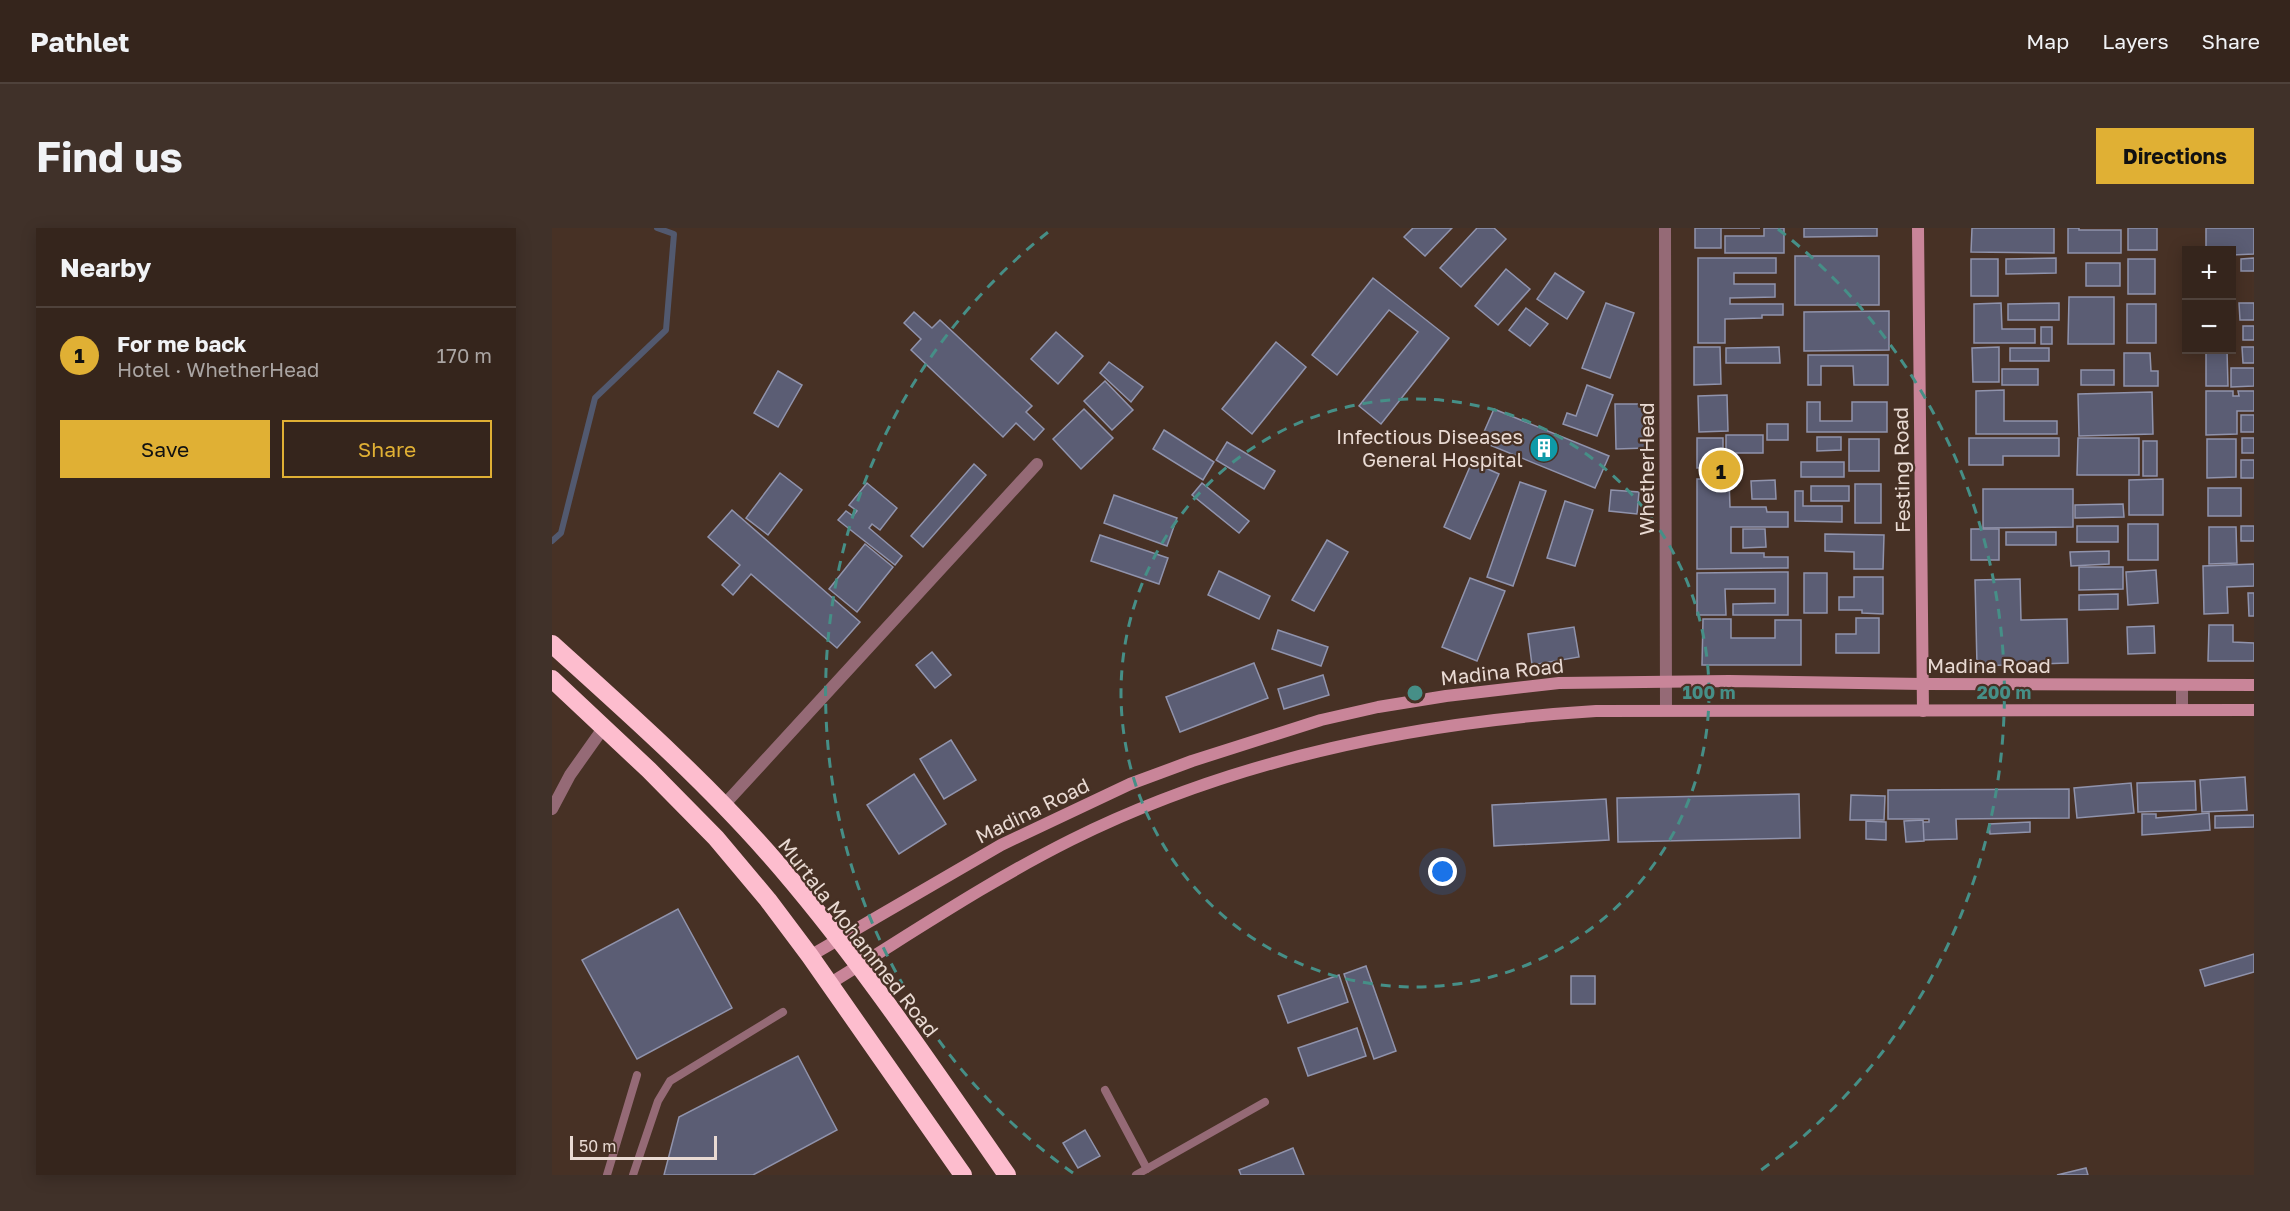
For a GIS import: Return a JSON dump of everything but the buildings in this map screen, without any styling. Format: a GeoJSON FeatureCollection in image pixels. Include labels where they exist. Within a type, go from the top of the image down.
{"type":"FeatureCollection","features":[{"type":"Feature","properties":{"kind":"highway","name":"Murtala Mohammed Road"},"geometry":{"type":"LineString","coordinates":[[552,644],[630,715],[723,806],[766,852],[858,966],[1007,1175]]}},
{"type":"Feature","properties":{"kind":"highway"},"geometry":{"type":"LineString","coordinates":[[552,680],[716,837],[810,956],[963,1175]]}},
{"type":"Feature","properties":{"kind":"main road","name":"Festing Road"},"geometry":{"type":"LineString","coordinates":[[1918,228],[1923,711]]}},
{"type":"Feature","properties":{"kind":"main road","name":"Madina Road"},"geometry":{"type":"LineString","coordinates":[[810,956],[1001,845],[1130,784],[1309,723],[1378,707],[1558,683],[2254,685]]}},
{"type":"Feature","properties":{"kind":"main road"},"geometry":{"type":"LineString","coordinates":[[829,984],[1014,871],[1072,840],[1183,793],[1325,749],[1462,723],[1536,714],[1666,709],[2254,710]]}},
{"type":"Feature","properties":{"kind":"street","name":"WhetherHead"},"geometry":{"type":"LineString","coordinates":[[1665,228],[1666,709]]}},
{"type":"Feature","properties":{"kind":"street"},"geometry":{"type":"LineString","coordinates":[[723,806],[1037,464]]}},
{"type":"Feature","properties":{"kind":"street"},"geometry":{"type":"LineString","coordinates":[[2181,685],[2182,710]]}},
{"type":"Feature","properties":{"kind":"street"},"geometry":{"type":"LineString","coordinates":[[552,809],[570,775],[604,728]]}},
{"type":"Feature","properties":{"kind":"lane"},"geometry":{"type":"LineString","coordinates":[[633,1175],[658,1101],[670,1082],[783,1012]]}},
{"type":"Feature","properties":{"kind":"lane"},"geometry":{"type":"LineString","coordinates":[[608,1175],[637,1075]]}},
{"type":"Feature","properties":{"kind":"lane"},"geometry":{"type":"LineString","coordinates":[[1105,1090],[1147,1169]]}},
{"type":"Feature","properties":{"kind":"lane"},"geometry":{"type":"LineString","coordinates":[[1136,1175],[1265,1102]]}},
{"type":"Feature","properties":{"kind":"waterway"},"geometry":{"type":"LineString","coordinates":[[552,541],[561,533],[595,398],[666,330],[674,234],[657,228]]}},
{"type":"Feature","properties":{"kind":"place","name":"Infectious Diseases General Hospital"},"geometry":{"type":"Point","coordinates":[1544,448]}},
{"type":"Feature","properties":{"kind":"place","name":"For me back"},"geometry":{"type":"Point","coordinates":[1721,470]}}]}
